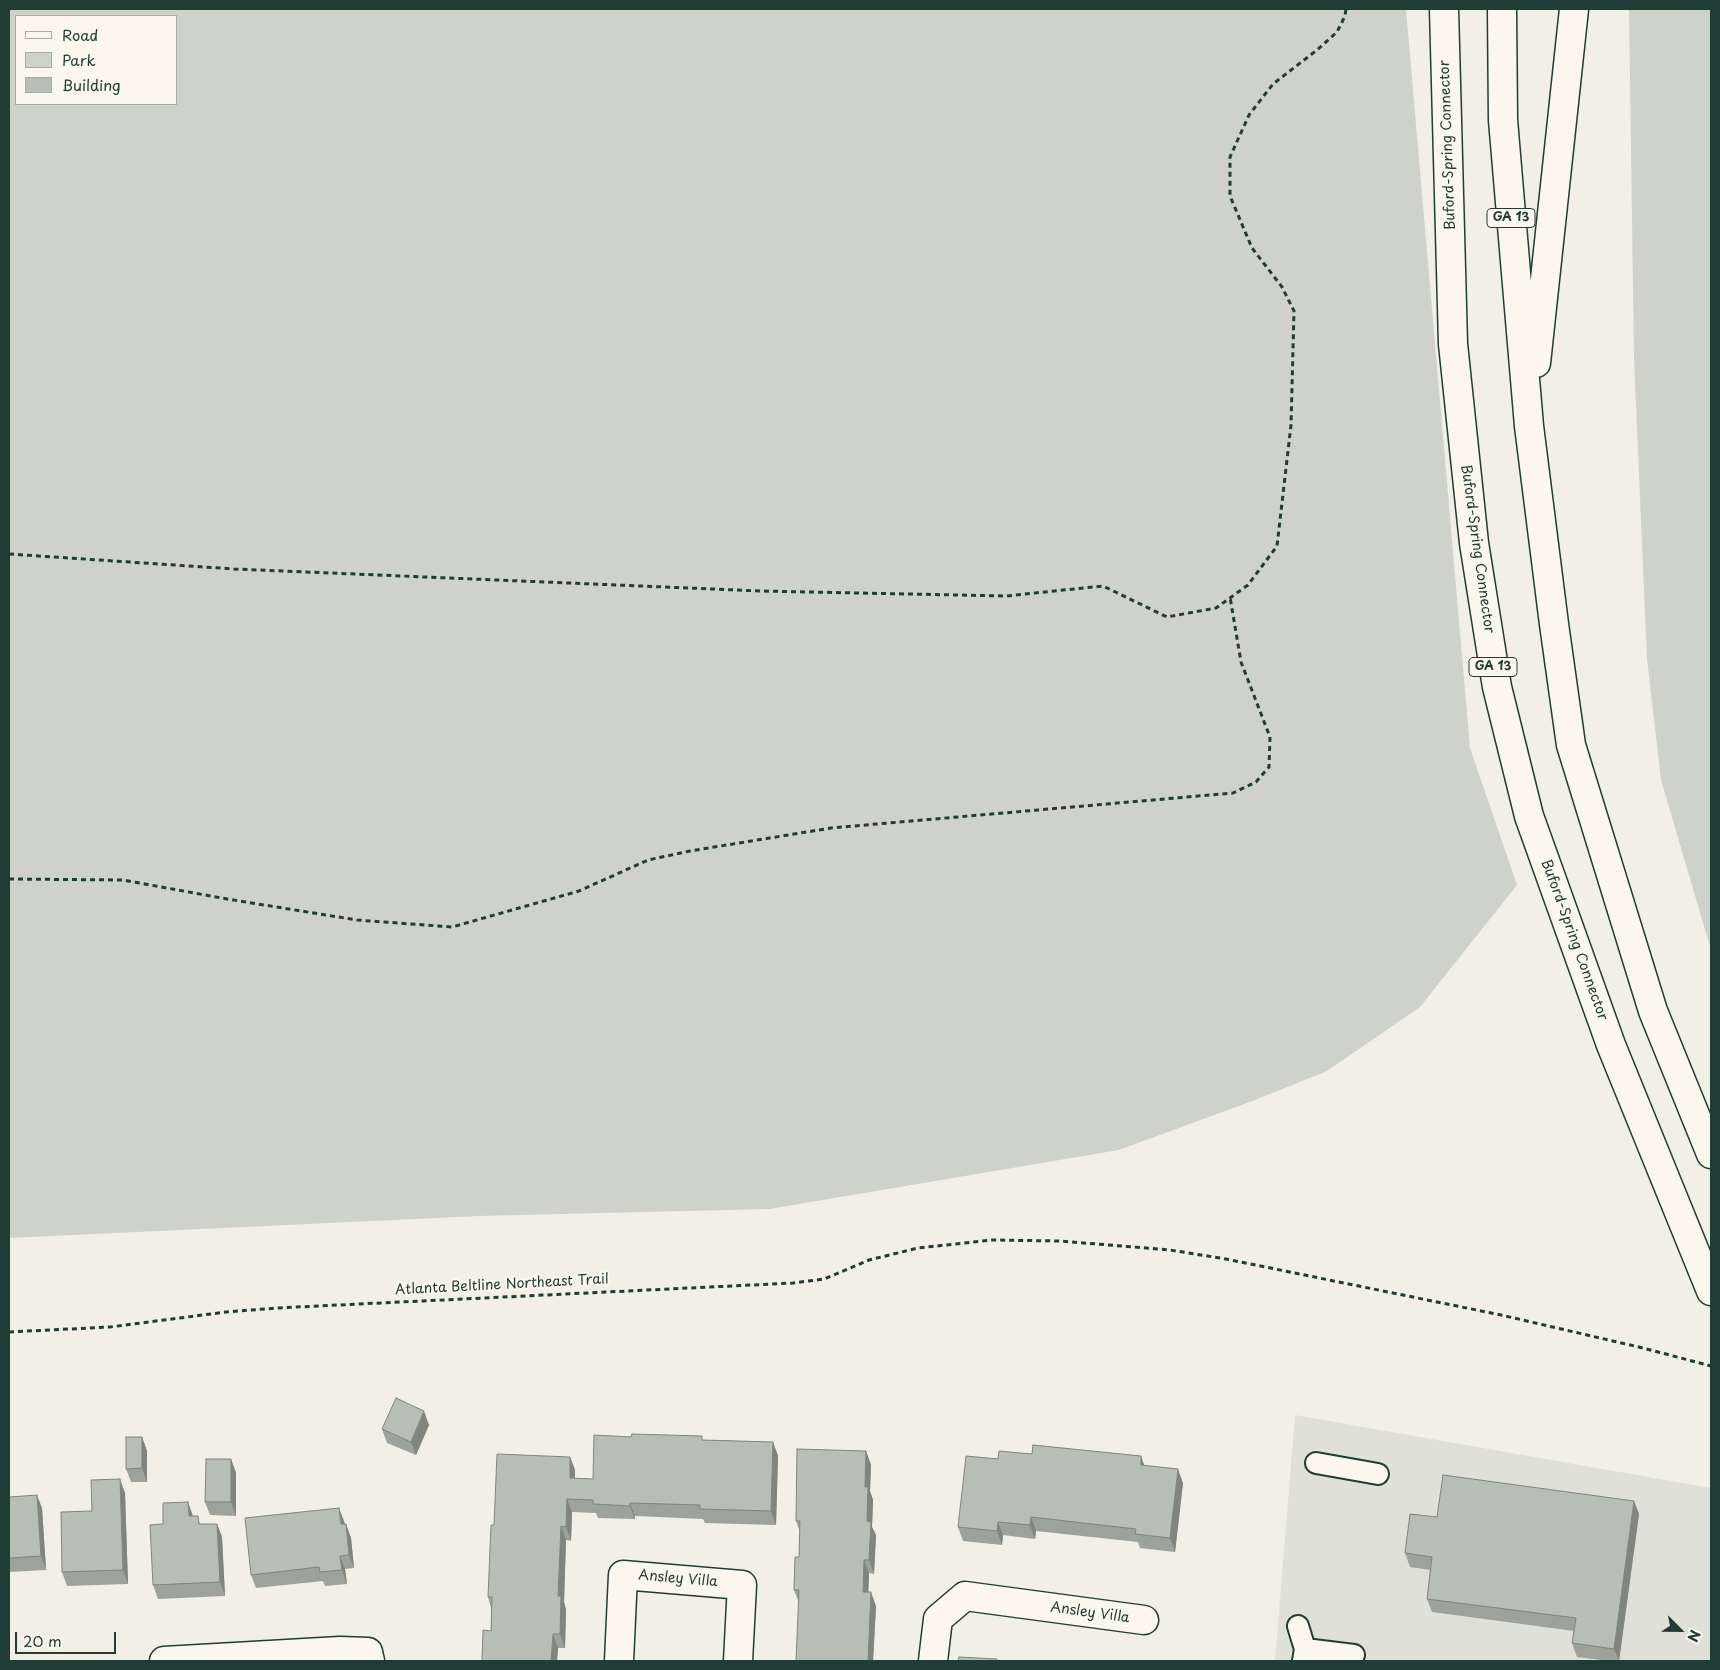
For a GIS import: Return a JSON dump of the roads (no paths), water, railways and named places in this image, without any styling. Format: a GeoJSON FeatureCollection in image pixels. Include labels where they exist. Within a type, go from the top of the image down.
{"type":"FeatureCollection","features":[{"type":"Feature","properties":{"kind":"main road","name":"Buford-Spring Connector"},"geometry":{"type":"LineString","coordinates":[[1444,9],[1453,344],[1474,543],[1496,687],[1529,816],[1611,1045],[1711,1291]]}},
{"type":"Feature","properties":{"kind":"main road","name":"GA 13"},"geometry":{"type":"LineString","coordinates":[[1502,9],[1503,120],[1529,426],[1571,745],[1653,1011],[1711,1154]]}},
{"type":"Feature","properties":{"kind":"main road"},"geometry":{"type":"LineString","coordinates":[[1529,426],[1574,9]]}},
{"type":"Feature","properties":{"kind":"main road","name":"Ansley Villa"},"geometry":{"type":"LineString","coordinates":[[619,1661],[623,1575],[742,1585],[738,1661]]}},
{"type":"Feature","properties":{"kind":"main road","name":"Ansley Villa"},"geometry":{"type":"LineString","coordinates":[[933,1661],[938,1619],[965,1596],[1144,1620]]}},
{"type":"Feature","properties":{"kind":"main road"},"geometry":{"type":"LineString","coordinates":[[164,1661],[340,1651],[369,1657]]}},
{"type":"Feature","properties":{"kind":"lane"},"geometry":{"type":"LineString","coordinates":[[1316,1463],[1378,1474]]}},
{"type":"Feature","properties":{"kind":"lane"},"geometry":{"type":"LineString","coordinates":[[1298,1626],[1304,1655],[1354,1655]]}}]}
